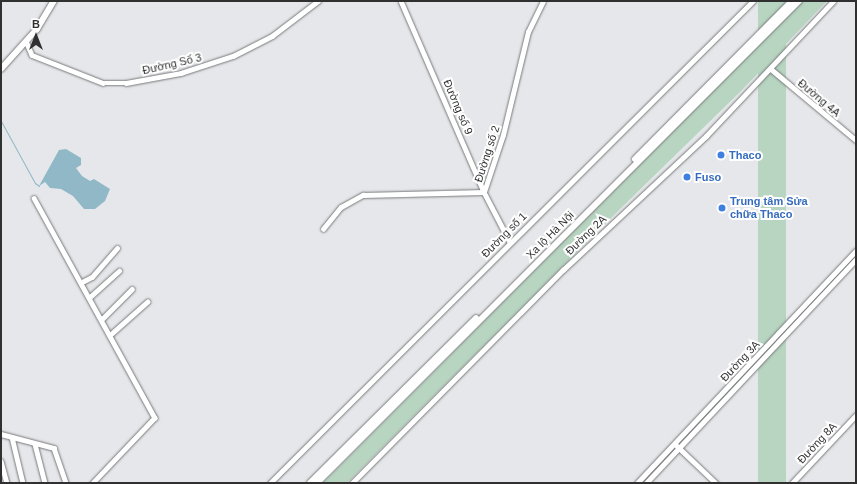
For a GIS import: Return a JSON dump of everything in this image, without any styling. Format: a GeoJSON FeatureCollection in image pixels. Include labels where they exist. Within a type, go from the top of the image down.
{"type":"FeatureCollection","features":[{"type":"Feature","properties":{"kind":"highway","name":"Xa lộ Hà Nội"},"geometry":{"type":"LineString","coordinates":[[310,483],[792,1]]}},
{"type":"Feature","properties":{"kind":"highway","name":"Xa lộ Hà Nội"},"geometry":{"type":"LineString","coordinates":[[317,483],[799,1]]}},
{"type":"Feature","properties":{"kind":"main road"},"geometry":{"type":"LineString","coordinates":[[1,69],[26,41],[54,1]]}},
{"type":"Feature","properties":{"kind":"street","name":"Đường Số 3"},"geometry":{"type":"LineString","coordinates":[[26,41],[32,55],[92,79],[126,83],[191,70],[233,56],[272,36],[318,1]]}},
{"type":"Feature","properties":{"kind":"street","name":"Đường số 9"},"geometry":{"type":"LineString","coordinates":[[400,1],[484,192],[510,242]]}},
{"type":"Feature","properties":{"kind":"street","name":"Đường số 2"},"geometry":{"type":"LineString","coordinates":[[323,229],[341,207],[363,195],[484,192],[503,134],[528,32],[543,1]]}},
{"type":"Feature","properties":{"kind":"street","name":"Đường số 1"},"geometry":{"type":"LineString","coordinates":[[270,483],[752,1]]}},
{"type":"Feature","properties":{"kind":"street","name":"Đường 2A"},"geometry":{"type":"LineString","coordinates":[[352,483],[563,270],[706,136],[833,1]]}},
{"type":"Feature","properties":{"kind":"street","name":"Đường 4A"},"geometry":{"type":"LineString","coordinates":[[770,69],[856,140]]}},
{"type":"Feature","properties":{"kind":"street"},"geometry":{"type":"LineString","coordinates":[[34,198],[82,282],[156,420],[93,483]]}},
{"type":"Feature","properties":{"kind":"street"},"geometry":{"type":"LineString","coordinates":[[82,282],[92,277],[117,248]]}},
{"type":"Feature","properties":{"kind":"street","name":"Đường 3A"},"geometry":{"type":"LineString","coordinates":[[637,483],[856,251]]}},
{"type":"Feature","properties":{"kind":"street","name":"Đường 3A"},"geometry":{"type":"LineString","coordinates":[[646,483],[856,259]]}},
{"type":"Feature","properties":{"kind":"street"},"geometry":{"type":"LineString","coordinates":[[90,297],[118,270]]}},
{"type":"Feature","properties":{"kind":"street"},"geometry":{"type":"LineString","coordinates":[[102,319],[132,289]]}},
{"type":"Feature","properties":{"kind":"street"},"geometry":{"type":"LineString","coordinates":[[110,335],[147,302]]}},
{"type":"Feature","properties":{"kind":"street","name":"Đường 8A"},"geometry":{"type":"LineString","coordinates":[[792,483],[856,415]]}},
{"type":"Feature","properties":{"kind":"street"},"geometry":{"type":"LineString","coordinates":[[1,434],[56,450],[66,483]]}},
{"type":"Feature","properties":{"kind":"street"},"geometry":{"type":"LineString","coordinates":[[12,437],[23,483]]}},
{"type":"Feature","properties":{"kind":"street"},"geometry":{"type":"LineString","coordinates":[[35,444],[45,483]]}},
{"type":"Feature","properties":{"kind":"street"},"geometry":{"type":"LineString","coordinates":[[675,444],[716,483]]}},
{"type":"Feature","properties":{"kind":"street"},"geometry":{"type":"LineString","coordinates":[[1,461],[7,483]]}},
{"type":"Feature","properties":{"kind":"green space"},"geometry":{"type":"Polygon","coordinates":[[[758,1],[786,1],[786,483],[758,483],[758,1]]]}},
{"type":"Feature","properties":{"kind":"green space"},"geometry":{"type":"Polygon","coordinates":[[[803,1],[827,1],[740,92],[618,211],[347,483],[323,483],[803,1]]]}},
{"type":"Feature","properties":{"kind":"green space"},"geometry":{"type":"Polygon","coordinates":[[[856,253],[707,415],[684,436],[725,394],[856,253]]]}},
{"type":"Feature","properties":{"kind":"water"},"geometry":{"type":"Polygon","coordinates":[[[66,149],[81,158],[81,165],[76,168],[82,176],[90,181],[94,179],[110,189],[105,201],[95,209],[84,209],[73,196],[61,189],[50,188],[45,182],[39,186],[59,150],[66,149]]]}},
{"type":"Feature","properties":{"kind":"waterway"},"geometry":{"type":"LineString","coordinates":[[1,121],[35,183],[39,186]]}},
{"type":"Feature","properties":{"kind":"place","name":"Thaco"},"geometry":{"type":"Point","coordinates":[721,155]}},
{"type":"Feature","properties":{"kind":"place","name":"Fuso"},"geometry":{"type":"Point","coordinates":[687,177]}},
{"type":"Feature","properties":{"kind":"place","name":"Trung tâm Sửa chữa Thaco"},"geometry":{"type":"Point","coordinates":[722,208]}}]}
